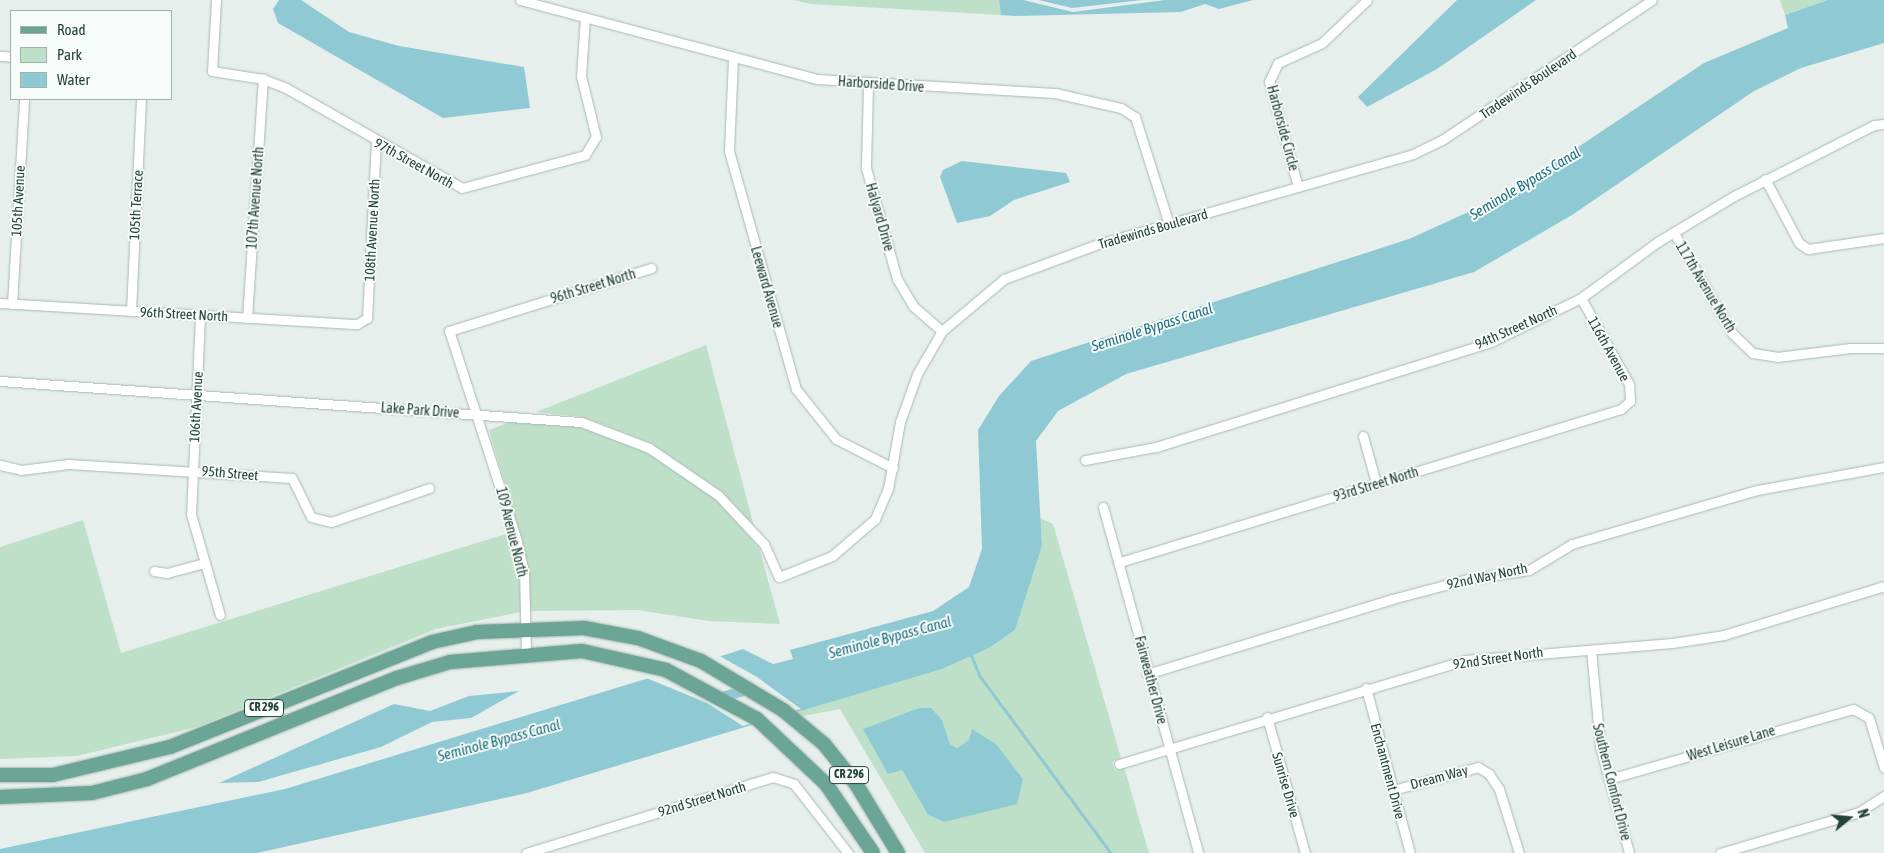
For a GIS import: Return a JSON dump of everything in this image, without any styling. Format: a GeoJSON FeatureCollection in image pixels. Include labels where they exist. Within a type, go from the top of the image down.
{"type":"FeatureCollection","features":[{"type":"Feature","properties":{"kind":"main road","name":"CR 296"},"geometry":{"type":"LineString","coordinates":[[0,774],[53,775],[110,765],[170,747],[432,642],[526,629],[584,628],[668,648],[726,674],[783,710],[824,744],[865,797],[898,853]]}},
{"type":"Feature","properties":{"kind":"main road","name":"CR 296"},"geometry":{"type":"LineString","coordinates":[[0,797],[26,799],[92,792],[147,779],[397,678],[450,662],[526,653],[582,651],[630,660],[697,684],[756,719],[826,784],[873,853]]}},
{"type":"Feature","properties":{"kind":"street","name":"97th Street North"},"geometry":{"type":"LineString","coordinates":[[216,0],[212,70],[263,79],[462,188],[585,155],[596,137],[581,76],[585,17]]}},
{"type":"Feature","properties":{"kind":"street","name":"Harborside Drive"},"geometry":{"type":"LineString","coordinates":[[520,0],[733,59],[818,80],[868,86],[1055,93],[1130,112],[1135,117],[1168,224]]}},
{"type":"Feature","properties":{"kind":"street","name":"Harborside Circle"},"geometry":{"type":"LineString","coordinates":[[1298,187],[1269,82],[1278,63],[1322,43],[1368,0]]}},
{"type":"Feature","properties":{"kind":"street","name":"Tradewinds Boulevard"},"geometry":{"type":"LineString","coordinates":[[779,577],[832,556],[858,537],[881,508],[893,468],[913,382],[942,331],[1017,272],[1168,224],[1392,161],[1442,140],[1652,0]]}},
{"type":"Feature","properties":{"kind":"street","name":"Leeward Avenue"},"geometry":{"type":"LineString","coordinates":[[733,59],[729,151],[796,389],[836,439],[893,468]]}},
{"type":"Feature","properties":{"kind":"street","name":"107th Avenue North"},"geometry":{"type":"LineString","coordinates":[[247,318],[263,79]]}},
{"type":"Feature","properties":{"kind":"street","name":"Halyard Drive"},"geometry":{"type":"LineString","coordinates":[[868,86],[866,168],[897,279],[913,306],[942,331]]}},
{"type":"Feature","properties":{"kind":"street","name":"105th Avenue"},"geometry":{"type":"LineString","coordinates":[[12,304],[24,100]]}},
{"type":"Feature","properties":{"kind":"street","name":"105th Terrace"},"geometry":{"type":"LineString","coordinates":[[131,311],[142,100]]}},
{"type":"Feature","properties":{"kind":"street","name":"94th Street North"},"geometry":{"type":"LineString","coordinates":[[1085,460],[1156,447],[1490,342],[1581,298],[1674,232],[1765,179],[1874,125],[1884,124]]}},
{"type":"Feature","properties":{"kind":"street","name":"108th Avenue North"},"geometry":{"type":"LineString","coordinates":[[367,318],[376,142]]}},
{"type":"Feature","properties":{"kind":"street"},"geometry":{"type":"LineString","coordinates":[[1765,179],[1799,243],[1808,249],[1884,238]]}},
{"type":"Feature","properties":{"kind":"street","name":"117th Avenue North"},"geometry":{"type":"LineString","coordinates":[[1674,232],[1732,333],[1753,353],[1777,357],[1850,348],[1884,348]]}},
{"type":"Feature","properties":{"kind":"street","name":"96th Street North"},"geometry":{"type":"LineString","coordinates":[[450,331],[651,268]]}},
{"type":"Feature","properties":{"kind":"street","name":"116th Avenue"},"geometry":{"type":"LineString","coordinates":[[1581,298],[1629,384],[1630,401]]}},
{"type":"Feature","properties":{"kind":"street","name":"96th Street North"},"geometry":{"type":"LineString","coordinates":[[0,303],[200,317],[357,324],[367,318]]}},
{"type":"Feature","properties":{"kind":"street","name":"106th Avenue"},"geometry":{"type":"LineString","coordinates":[[200,317],[191,514],[220,615]]}},
{"type":"Feature","properties":{"kind":"street","name":"109 Avenue North"},"geometry":{"type":"LineString","coordinates":[[450,331],[478,414],[524,572],[526,653]]}},
{"type":"Feature","properties":{"kind":"street","name":"Lake Park Drive"},"geometry":{"type":"LineString","coordinates":[[0,381],[581,422],[649,448],[718,495],[764,544],[779,577]]}},
{"type":"Feature","properties":{"kind":"street","name":"93rd Street North"},"geometry":{"type":"LineString","coordinates":[[1120,562],[1621,409],[1630,401]]}},
{"type":"Feature","properties":{"kind":"street"},"geometry":{"type":"LineString","coordinates":[[1363,436],[1376,483]]}},
{"type":"Feature","properties":{"kind":"street","name":"95th Street"},"geometry":{"type":"LineString","coordinates":[[0,465],[21,470],[69,464],[192,470],[292,478],[311,517],[330,522],[429,488]]}},
{"type":"Feature","properties":{"kind":"street","name":"92nd Way North"},"geometry":{"type":"LineString","coordinates":[[1148,674],[1392,599],[1468,579],[1529,570],[1572,544],[1757,490],[1884,467]]}},
{"type":"Feature","properties":{"kind":"street","name":"Fairweather Drive"},"geometry":{"type":"LineString","coordinates":[[1103,507],[1120,562],[1148,674],[1198,853]]}},
{"type":"Feature","properties":{"kind":"street"},"geometry":{"type":"LineString","coordinates":[[154,571],[167,573],[205,563]]}},
{"type":"Feature","properties":{"kind":"street","name":"92nd Street North"},"geometry":{"type":"LineString","coordinates":[[1119,764],[1267,717],[1465,660],[1590,650],[1724,635],[1884,586]]}},
{"type":"Feature","properties":{"kind":"street","name":"Southern Comfort Drive"},"geometry":{"type":"LineString","coordinates":[[1590,650],[1597,729],[1629,853]]}},
{"type":"Feature","properties":{"kind":"street","name":"Enchantment Drive"},"geometry":{"type":"LineString","coordinates":[[1366,688],[1410,853]]}},
{"type":"Feature","properties":{"kind":"street","name":"West Leisure Lane"},"geometry":{"type":"LineString","coordinates":[[1609,779],[1853,709],[1869,718],[1884,768]]}},
{"type":"Feature","properties":{"kind":"street","name":"Sunrise Drive"},"geometry":{"type":"LineString","coordinates":[[1267,717],[1305,853]]}},
{"type":"Feature","properties":{"kind":"street","name":"Dream Way"},"geometry":{"type":"LineString","coordinates":[[1393,790],[1478,767],[1490,774],[1499,789],[1519,853]]}},
{"type":"Feature","properties":{"kind":"street","name":"92nd Street North"},"geometry":{"type":"LineString","coordinates":[[526,853],[772,777],[794,784],[848,853]]}},
{"type":"Feature","properties":{"kind":"street"},"geometry":{"type":"LineString","coordinates":[[1720,853],[1859,812],[1884,796]]}},
{"type":"Feature","properties":{"kind":"green space"},"geometry":{"type":"Polygon","coordinates":[[[793,0],[999,0],[1001,15],[811,4],[793,0]]]}},
{"type":"Feature","properties":{"kind":"green space"},"geometry":{"type":"Polygon","coordinates":[[[1780,0],[1828,0],[1785,15],[1780,0]]]}},
{"type":"Feature","properties":{"kind":"green space"},"geometry":{"type":"Polygon","coordinates":[[[706,345],[754,526],[722,492],[651,443],[583,417],[536,412],[706,345]]]}},
{"type":"Feature","properties":{"kind":"green space"},"geometry":{"type":"Polygon","coordinates":[[[515,420],[579,426],[646,452],[683,474],[715,499],[759,547],[780,624],[709,621],[637,610],[531,611],[522,540],[489,430],[515,420]]]}},
{"type":"Feature","properties":{"kind":"green space"},"geometry":{"type":"Polygon","coordinates":[[[1040,518],[1053,524],[1121,758],[1112,762],[1115,770],[1124,767],[1149,853],[925,853],[840,709],[798,717],[794,713],[942,669],[989,648],[1015,630],[1042,546],[1040,518]],[[919,708],[864,729],[902,770],[928,815],[944,822],[969,740],[957,748],[950,744],[942,720],[919,708]]]}},
{"type":"Feature","properties":{"kind":"green space"},"geometry":{"type":"Polygon","coordinates":[[[83,520],[121,653],[509,533],[519,573],[521,612],[436,629],[197,727],[77,756],[0,759],[0,547],[83,520]]]}},
{"type":"Feature","properties":{"kind":"water"},"geometry":{"type":"Polygon","coordinates":[[[279,0],[301,0],[349,32],[399,46],[524,67],[530,108],[443,118],[278,23],[273,9],[279,0]]]}},
{"type":"Feature","properties":{"kind":"water"},"geometry":{"type":"Polygon","coordinates":[[[999,0],[1023,0],[1073,12],[1165,0],[1253,0],[1219,9],[1205,4],[1181,12],[1016,16],[1001,15],[999,0]]]}},
{"type":"Feature","properties":{"kind":"water"},"geometry":{"type":"Polygon","coordinates":[[[1039,0],[1142,0],[1072,8],[1039,0]]]}},
{"type":"Feature","properties":{"kind":"water"},"geometry":{"type":"Polygon","coordinates":[[[1457,0],[1536,0],[1437,69],[1367,107],[1358,97],[1457,0]]]}},
{"type":"Feature","properties":{"kind":"water"},"geometry":{"type":"Polygon","coordinates":[[[1828,0],[1884,0],[1884,43],[1801,68],[1754,91],[1572,215],[1474,272],[1126,374],[1058,411],[1036,441],[1042,546],[1015,630],[989,648],[942,669],[794,713],[709,660],[743,649],[773,664],[793,659],[790,650],[933,611],[969,587],[982,549],[978,430],[999,396],[1031,361],[1409,239],[1508,194],[1704,63],[1788,28],[1785,15],[1828,0]]]}},
{"type":"Feature","properties":{"kind":"water"},"geometry":{"type":"Polygon","coordinates":[[[962,161],[1066,173],[1070,182],[1014,200],[990,216],[957,223],[940,177],[943,170],[962,161]]]}},
{"type":"Feature","properties":{"kind":"water"},"geometry":{"type":"Polygon","coordinates":[[[662,674],[755,724],[527,793],[257,853],[0,853],[0,849],[285,789],[662,674]]]}},
{"type":"Feature","properties":{"kind":"water"},"geometry":{"type":"Polygon","coordinates":[[[519,691],[471,718],[432,722],[381,747],[258,782],[219,783],[394,704],[430,711],[469,696],[519,691]]]}},
{"type":"Feature","properties":{"kind":"water"},"geometry":{"type":"Polygon","coordinates":[[[919,708],[931,708],[942,720],[950,744],[957,748],[969,740],[972,729],[996,744],[1023,779],[1017,804],[944,822],[928,815],[902,770],[888,774],[863,729],[919,708]]]}},
{"type":"Feature","properties":{"kind":"pier"},"geometry":{"type":"Polygon","coordinates":[[[716,654],[757,677],[801,709],[789,712],[708,657],[716,654]]]}},
{"type":"Feature","properties":{"kind":"pier"},"geometry":{"type":"Polygon","coordinates":[[[661,672],[756,722],[743,726],[707,703],[644,677],[661,672]]]}},
{"type":"Feature","properties":{"kind":"waterway"},"geometry":{"type":"LineString","coordinates":[[971,654],[980,676],[1111,853]]}},
{"type":"Feature","properties":{"kind":"waterway","name":"Seminole Bypass Canal"},"geometry":{"type":"LineString","coordinates":[[714,699],[751,689]]}}]}
